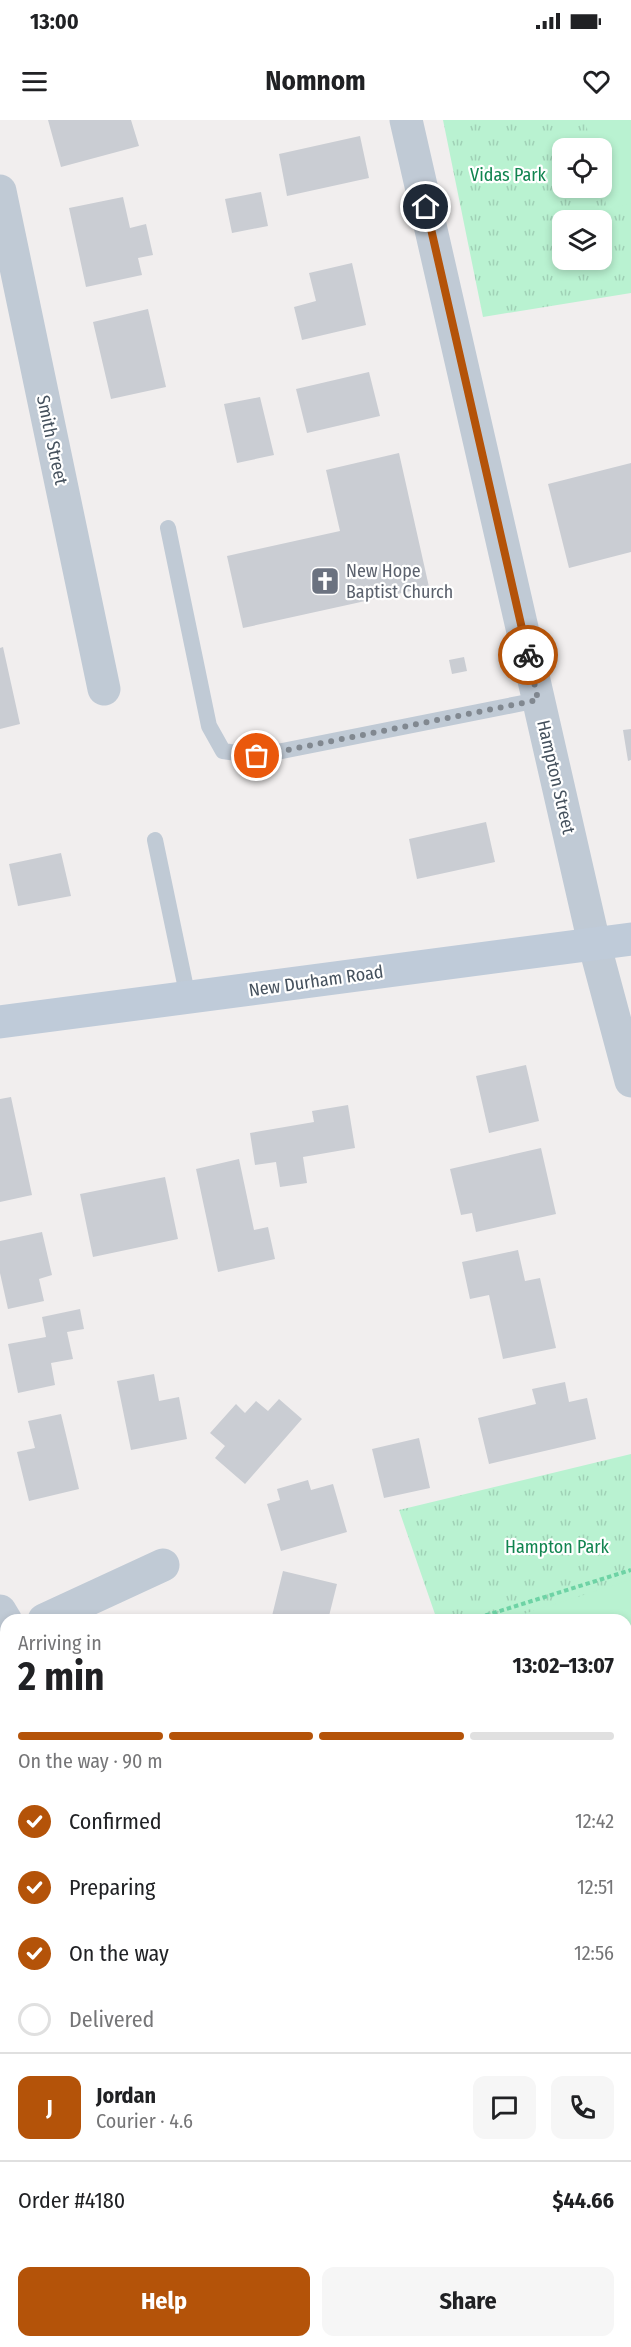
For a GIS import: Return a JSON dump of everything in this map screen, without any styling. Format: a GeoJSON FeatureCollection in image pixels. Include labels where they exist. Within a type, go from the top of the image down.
{"type":"FeatureCollection","features":[{"type":"Feature","properties":{"kind":"main road","name":"New Durham Road"},"geometry":{"type":"LineString","coordinates":[[0,1022],[631,939]]}},
{"type":"Feature","properties":{"kind":"street","name":"Hampton Street"},"geometry":{"type":"LineString","coordinates":[[406,120],[594,943],[631,1082]]}},
{"type":"Feature","properties":{"kind":"street","name":"Smith Street"},"geometry":{"type":"LineString","coordinates":[[0,191],[104,689]]}},
{"type":"Feature","properties":{"kind":"street"},"geometry":{"type":"LineString","coordinates":[[57,1614],[163,1565]]}},
{"type":"Feature","properties":{"kind":"lane"},"geometry":{"type":"LineString","coordinates":[[168,528],[210,726],[223,751],[257,756],[538,700]]}},
{"type":"Feature","properties":{"kind":"lane"},"geometry":{"type":"LineString","coordinates":[[156,840],[188,998]]}},
{"type":"Feature","properties":{"kind":"path"},"geometry":{"type":"LineString","coordinates":[[490,1614],[631,1570]]}},
{"type":"Feature","properties":{"kind":"green space","name":"Vidas Park"},"geometry":{"type":"Polygon","coordinates":[[[443,120],[631,120],[631,293],[483,317],[443,120]]]}},
{"type":"Feature","properties":{"kind":"green space"},"geometry":{"type":"Polygon","coordinates":[[[585,120],[631,120],[631,203],[607,209],[604,198],[612,198],[612,138],[590,138],[585,120]]]}},
{"type":"Feature","properties":{"kind":"green space","name":"Hampton Park"},"geometry":{"type":"Polygon","coordinates":[[[631,1454],[631,1614],[435,1614],[399,1510],[631,1454]]]}},
{"type":"Feature","properties":{"kind":"green space"},"geometry":{"type":"Polygon","coordinates":[[[631,1580],[631,1614],[524,1614],[631,1580]]]}},
{"type":"Feature","properties":{"kind":"building"},"geometry":{"type":"Polygon","coordinates":[[[48,120],[131,120],[139,146],[61,167],[48,120]]]}},
{"type":"Feature","properties":{"kind":"building"},"geometry":{"type":"Polygon","coordinates":[[[360,136],[369,178],[287,196],[279,154],[360,136]]]}},
{"type":"Feature","properties":{"kind":"building"},"geometry":{"type":"Polygon","coordinates":[[[261,192],[268,226],[232,233],[225,199],[261,192]]]}},
{"type":"Feature","properties":{"kind":"building"},"geometry":{"type":"Polygon","coordinates":[[[123,197],[130,228],[146,224],[153,255],[138,258],[142,275],[86,287],[69,208],[123,197]]]}},
{"type":"Feature","properties":{"kind":"building"},"geometry":{"type":"Polygon","coordinates":[[[352,263],[366,325],[302,340],[294,307],[316,301],[309,273],[352,263]]]}},
{"type":"Feature","properties":{"kind":"building"},"geometry":{"type":"Polygon","coordinates":[[[148,309],[166,387],[111,399],[93,322],[148,309]]]}},
{"type":"Feature","properties":{"kind":"building"},"geometry":{"type":"Polygon","coordinates":[[[369,372],[380,416],[307,433],[296,389],[369,372]]]}},
{"type":"Feature","properties":{"kind":"building"},"geometry":{"type":"Polygon","coordinates":[[[260,397],[274,455],[237,463],[224,404],[260,397]]]}},
{"type":"Feature","properties":{"kind":"building"},"geometry":{"type":"Polygon","coordinates":[[[399,453],[429,587],[243,628],[227,556],[340,531],[326,470],[399,453]]]}},
{"type":"Feature","properties":{"kind":"building"},"geometry":{"type":"Polygon","coordinates":[[[631,463],[631,552],[569,568],[548,484],[631,463]]]}},
{"type":"Feature","properties":{"kind":"building"},"geometry":{"type":"Polygon","coordinates":[[[3,647],[20,724],[0,729],[0,648],[3,647]]]}},
{"type":"Feature","properties":{"kind":"building"},"geometry":{"type":"Polygon","coordinates":[[[464,657],[467,671],[452,674],[449,660],[464,657]]]}},
{"type":"Feature","properties":{"kind":"building"},"geometry":{"type":"Polygon","coordinates":[[[631,729],[631,760],[628,761],[623,730],[631,729]]]}},
{"type":"Feature","properties":{"kind":"building"},"geometry":{"type":"Polygon","coordinates":[[[486,822],[495,862],[417,879],[409,839],[486,822]]]}},
{"type":"Feature","properties":{"kind":"building"},"geometry":{"type":"Polygon","coordinates":[[[61,853],[71,896],[18,906],[9,864],[61,853]]]}},
{"type":"Feature","properties":{"kind":"building"},"geometry":{"type":"Polygon","coordinates":[[[526,1065],[539,1121],[489,1133],[476,1076],[526,1065]]]}},
{"type":"Feature","properties":{"kind":"building"},"geometry":{"type":"Polygon","coordinates":[[[11,1097],[32,1195],[0,1202],[0,1099],[11,1097]]]}},
{"type":"Feature","properties":{"kind":"building"},"geometry":{"type":"Polygon","coordinates":[[[348,1105],[355,1148],[303,1157],[307,1183],[280,1187],[276,1162],[255,1165],[250,1133],[314,1122],[312,1111],[348,1105]]]}},
{"type":"Feature","properties":{"kind":"building"},"geometry":{"type":"Polygon","coordinates":[[[541,1148],[556,1214],[476,1232],[472,1213],[461,1215],[450,1169],[541,1148]]]}},
{"type":"Feature","properties":{"kind":"building"},"geometry":{"type":"Polygon","coordinates":[[[239,1159],[254,1230],[268,1227],[275,1259],[218,1272],[196,1169],[239,1159]]]}},
{"type":"Feature","properties":{"kind":"building"},"geometry":{"type":"Polygon","coordinates":[[[165,1177],[178,1239],[93,1257],[80,1194],[165,1177]]]}},
{"type":"Feature","properties":{"kind":"building"},"geometry":{"type":"Polygon","coordinates":[[[42,1232],[52,1275],[39,1279],[44,1301],[8,1309],[0,1273],[0,1241],[42,1232]]]}},
{"type":"Feature","properties":{"kind":"building"},"geometry":{"type":"Polygon","coordinates":[[[518,1250],[525,1281],[540,1278],[556,1348],[503,1359],[489,1295],[470,1299],[462,1262],[518,1250]]]}},
{"type":"Feature","properties":{"kind":"building"},"geometry":{"type":"Polygon","coordinates":[[[80,1309],[84,1329],[67,1332],[73,1359],[51,1363],[55,1385],[18,1393],[8,1344],[46,1337],[42,1317],[80,1309]]]}},
{"type":"Feature","properties":{"kind":"building"},"geometry":{"type":"Polygon","coordinates":[[[154,1374],[159,1401],[179,1397],[187,1439],[131,1450],[117,1381],[154,1374]]]}},
{"type":"Feature","properties":{"kind":"building"},"geometry":{"type":"Polygon","coordinates":[[[565,1382],[569,1402],[587,1398],[596,1439],[489,1464],[478,1418],[536,1404],[532,1389],[565,1382]]]}},
{"type":"Feature","properties":{"kind":"building"},"geometry":{"type":"Polygon","coordinates":[[[279,1399],[302,1419],[245,1484],[215,1458],[225,1446],[210,1433],[236,1404],[245,1413],[256,1401],[268,1411],[279,1399]]]}},
{"type":"Feature","properties":{"kind":"building"},"geometry":{"type":"Polygon","coordinates":[[[61,1414],[79,1489],[29,1501],[17,1452],[35,1448],[28,1421],[61,1414]]]}},
{"type":"Feature","properties":{"kind":"building"},"geometry":{"type":"Polygon","coordinates":[[[419,1438],[430,1488],[384,1498],[372,1449],[419,1438]]]}},
{"type":"Feature","properties":{"kind":"building"},"geometry":{"type":"Polygon","coordinates":[[[308,1480],[311,1490],[333,1484],[347,1532],[281,1551],[267,1504],[280,1500],[277,1489],[308,1480]]]}},
{"type":"Feature","properties":{"kind":"building"},"geometry":{"type":"Polygon","coordinates":[[[283,1571],[337,1584],[330,1614],[272,1614],[283,1571]]]}},
{"type":"Feature","properties":{"kind":"way so far"},"geometry":{"type":"LineString","coordinates":[[257,756],[538,700],[528,655]]}},
{"type":"Feature","properties":{"kind":"place","name":"New Hope Baptist Church"},"geometry":{"type":"Point","coordinates":[325,581]}},
{"type":"Feature","properties":{"kind":"route"},"geometry":{"type":"LineString","coordinates":[[426,207],[528,655]]}}]}
